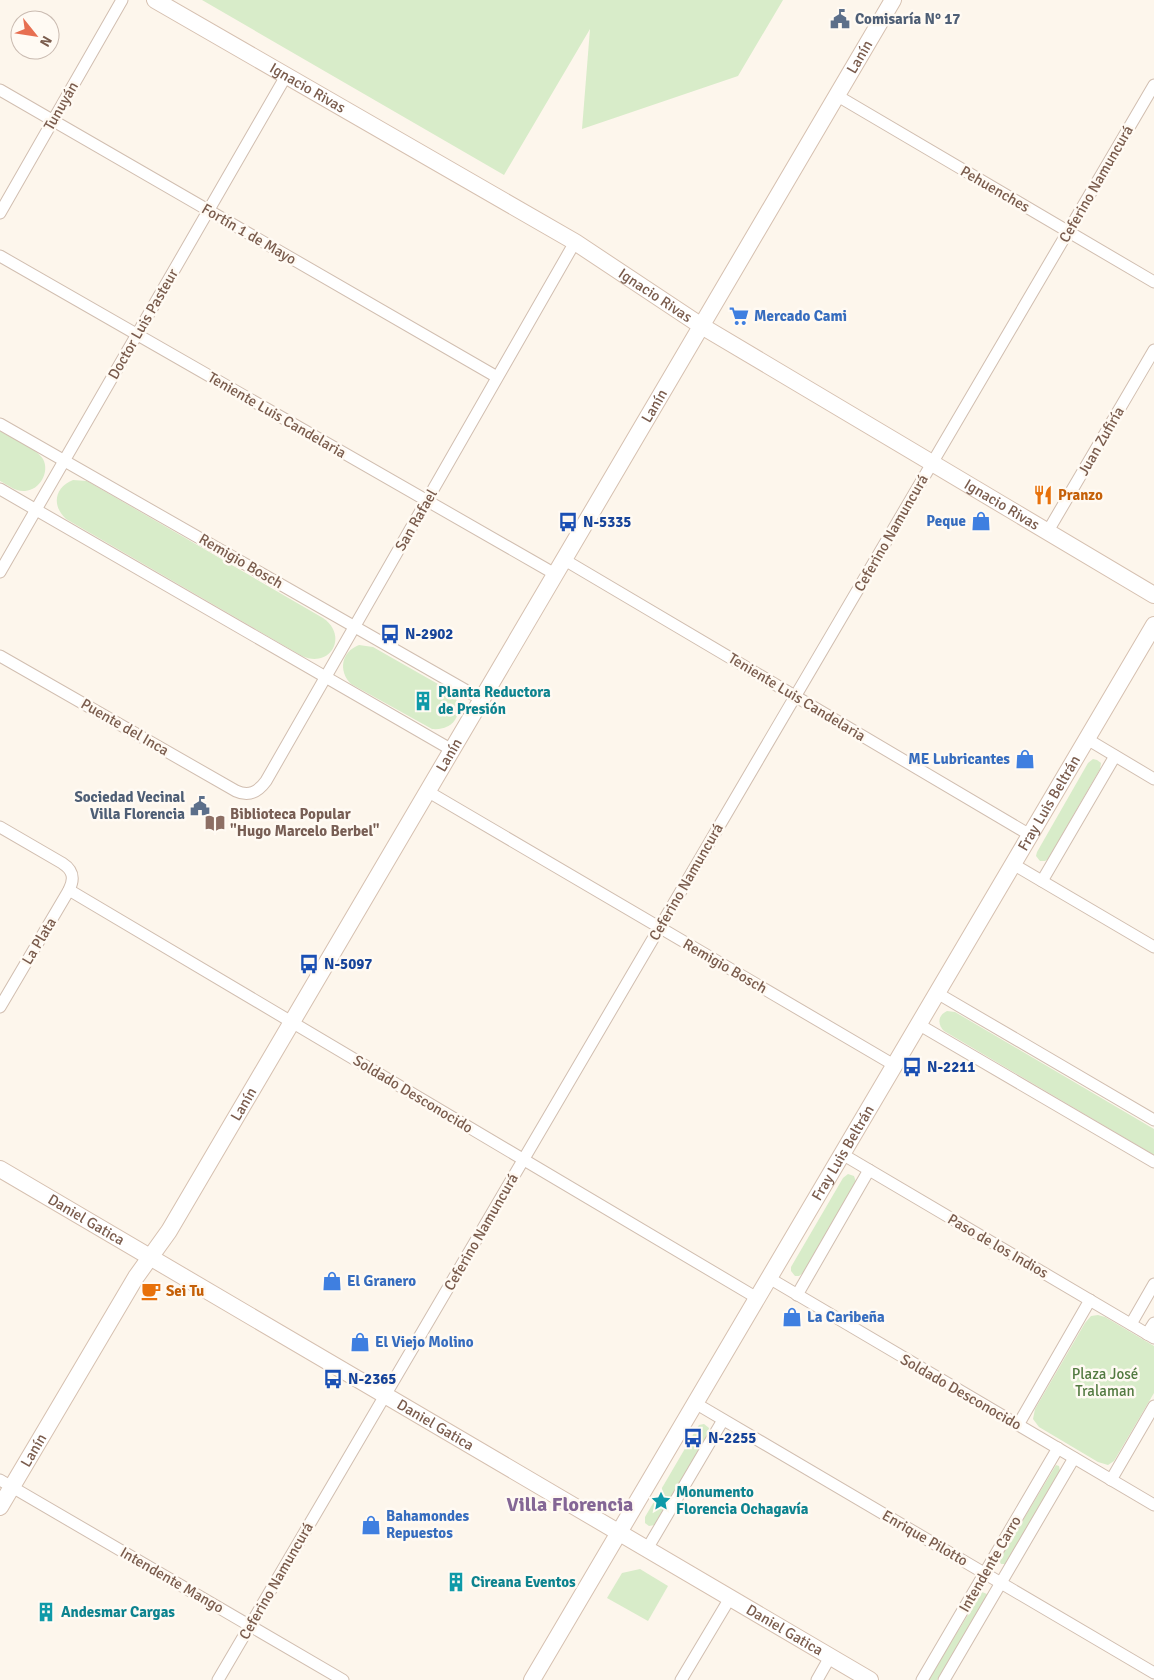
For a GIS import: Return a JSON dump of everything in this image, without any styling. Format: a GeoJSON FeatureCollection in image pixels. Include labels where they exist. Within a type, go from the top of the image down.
{"type":"FeatureCollection","features":[{"type":"Feature","properties":{"kind":"street","name":"Tunuyán"},"geometry":{"type":"LineString","coordinates":[[0,213],[122,0]]}},
{"type":"Feature","properties":{"kind":"street","name":"Ignacio Rivas"},"geometry":{"type":"LineString","coordinates":[[155,0],[575,242],[700,325],[1154,595]]}},
{"type":"Feature","properties":{"kind":"street","name":"Lanín"},"geometry":{"type":"LineString","coordinates":[[0,1507],[6,1484],[136,1277],[169,1232],[700,325],[893,0]]}},
{"type":"Feature","properties":{"kind":"street","name":"Doctor Luis Pasteur"},"geometry":{"type":"LineString","coordinates":[[0,572],[286,76]]}},
{"type":"Feature","properties":{"kind":"street","name":"Ceferino Namuncurá"},"geometry":{"type":"LineString","coordinates":[[218,1680],[1154,85]]}},
{"type":"Feature","properties":{"kind":"street","name":"Fortín 1 de Mayo"},"geometry":{"type":"LineString","coordinates":[[0,90],[497,377]]}},
{"type":"Feature","properties":{"kind":"street","name":"Pehuenches"},"geometry":{"type":"LineString","coordinates":[[836,95],[1154,282]]}},
{"type":"Feature","properties":{"kind":"street","name":"San Rafael"},"geometry":{"type":"LineString","coordinates":[[252,793],[258,790],[266,781],[575,242]]}},
{"type":"Feature","properties":{"kind":"street","name":"Teniente Luis Candelaria"},"geometry":{"type":"LineString","coordinates":[[0,256],[555,574]]}},
{"type":"Feature","properties":{"kind":"street","name":"Juan Zufiría"},"geometry":{"type":"LineString","coordinates":[[1048,531],[1154,350]]}},
{"type":"Feature","properties":{"kind":"street","name":"Remigio Bosch"},"geometry":{"type":"LineString","coordinates":[[0,424],[481,699]]}},
{"type":"Feature","properties":{"kind":"street"},"geometry":{"type":"LineString","coordinates":[[0,489],[452,750]]}},
{"type":"Feature","properties":{"kind":"street","name":"Teniente Luis Candelaria"},"geometry":{"type":"LineString","coordinates":[[563,559],[1030,834]]}},
{"type":"Feature","properties":{"kind":"street","name":"Fray Luis Beltrán"},"geometry":{"type":"LineString","coordinates":[[532,1680],[1154,625]]}},
{"type":"Feature","properties":{"kind":"street","name":"Puente del Inca"},"geometry":{"type":"LineString","coordinates":[[0,656],[236,791],[246,794],[252,793]]}},
{"type":"Feature","properties":{"kind":"street"},"geometry":{"type":"LineString","coordinates":[[1087,739],[1154,779]]}},
{"type":"Feature","properties":{"kind":"street"},"geometry":{"type":"LineString","coordinates":[[1042,881],[1116,756]]}},
{"type":"Feature","properties":{"kind":"street","name":"Remigio Bosch"},"geometry":{"type":"LineString","coordinates":[[427,791],[894,1065]]}},
{"type":"Feature","properties":{"kind":"street","name":"La Plata"},"geometry":{"type":"LineString","coordinates":[[0,827],[62,863],[72,874],[73,879],[69,890],[0,1007]]}},
{"type":"Feature","properties":{"kind":"street"},"geometry":{"type":"LineString","coordinates":[[1013,864],[1154,947]]}},
{"type":"Feature","properties":{"kind":"street","name":"Soldado Desconocido"},"geometry":{"type":"LineString","coordinates":[[69,890],[757,1298]]}},
{"type":"Feature","properties":{"kind":"street"},"geometry":{"type":"LineString","coordinates":[[937,993],[1154,1120]]}},
{"type":"Feature","properties":{"kind":"street"},"geometry":{"type":"LineString","coordinates":[[918,1024],[1154,1162]]}},
{"type":"Feature","properties":{"kind":"street","name":"Paso de los Indios"},"geometry":{"type":"LineString","coordinates":[[842,1154],[1151,1336]]}},
{"type":"Feature","properties":{"kind":"street","name":"Daniel Gatica"},"geometry":{"type":"LineString","coordinates":[[0,1169],[870,1680]]}},
{"type":"Feature","properties":{"kind":"street"},"geometry":{"type":"LineString","coordinates":[[797,1295],[870,1170]]}},
{"type":"Feature","properties":{"kind":"street","name":"Soldado Desconocido"},"geometry":{"type":"LineString","coordinates":[[769,1278],[1154,1505]]}},
{"type":"Feature","properties":{"kind":"street"},"geometry":{"type":"LineString","coordinates":[[1131,1324],[1154,1284]]}},
{"type":"Feature","properties":{"kind":"street"},"geometry":{"type":"LineString","coordinates":[[1018,1425],[1090,1300]]}},
{"type":"Feature","properties":{"kind":"street"},"geometry":{"type":"LineString","coordinates":[[1151,1336],[1154,1323]]}},
{"type":"Feature","properties":{"kind":"street","name":"Enrique Pilotto"},"geometry":{"type":"LineString","coordinates":[[695,1403],[1154,1673]]}},
{"type":"Feature","properties":{"kind":"street"},"geometry":{"type":"LineString","coordinates":[[1111,1480],[1154,1406]]}},
{"type":"Feature","properties":{"kind":"street"},"geometry":{"type":"LineString","coordinates":[[647,1549],[723,1420]]}},
{"type":"Feature","properties":{"kind":"street","name":"Intendente Carro"},"geometry":{"type":"LineString","coordinates":[[922,1680],[1058,1448]]}},
{"type":"Feature","properties":{"kind":"street","name":"Intendente Carro"},"geometry":{"type":"LineString","coordinates":[[944,1680],[1074,1458]]}},
{"type":"Feature","properties":{"kind":"street","name":"Intendente Mango"},"geometry":{"type":"LineString","coordinates":[[6,1484],[344,1680]]}},
{"type":"Feature","properties":{"kind":"street"},"geometry":{"type":"LineString","coordinates":[[681,1680],[730,1598]]}},
{"type":"Feature","properties":{"kind":"street"},"geometry":{"type":"LineString","coordinates":[[817,1680],[830,1657]]}},
{"type":"Feature","properties":{"kind":"green space"},"geometry":{"type":"Polygon","coordinates":[[[202,0],[783,0],[738,76],[582,129],[590,29],[504,175],[202,0]]]}},
{"type":"Feature","properties":{"kind":"green space"},"geometry":{"type":"Polygon","coordinates":[[[0,431],[29,447],[43,459],[45,469],[42,480],[30,490],[22,491],[15,489],[0,481],[0,431]]]}},
{"type":"Feature","properties":{"kind":"green space"},"geometry":{"type":"Polygon","coordinates":[[[73,480],[87,481],[323,618],[331,625],[335,633],[333,649],[321,658],[312,659],[302,656],[66,519],[58,508],[57,497],[62,487],[73,480]]]}},
{"type":"Feature","properties":{"kind":"green space"},"geometry":{"type":"Polygon","coordinates":[[[359,645],[373,647],[452,692],[458,706],[456,718],[447,727],[432,729],[351,684],[344,673],[343,662],[348,652],[359,645]]]}},
{"type":"Feature","properties":{"kind":"green space"},"geometry":{"type":"Polygon","coordinates":[[[1093,759],[1101,763],[1100,769],[1048,859],[1040,861],[1036,856],[1037,852],[1088,763],[1093,759]]]}},
{"type":"Feature","properties":{"kind":"green space"},"geometry":{"type":"Polygon","coordinates":[[[947,1011],[955,1012],[1154,1129],[1154,1155],[944,1031],[940,1025],[940,1017],[947,1011]]]}},
{"type":"Feature","properties":{"kind":"green space"},"geometry":{"type":"Polygon","coordinates":[[[848,1174],[854,1176],[856,1182],[803,1273],[795,1276],[791,1271],[791,1267],[843,1178],[848,1174]]]}},
{"type":"Feature","properties":{"kind":"green space","name":"Plaza José Tralaman"},"geometry":{"type":"Polygon","coordinates":[[[1091,1316],[1105,1317],[1154,1346],[1154,1393],[1114,1461],[1108,1465],[1098,1462],[1039,1427],[1033,1419],[1035,1409],[1085,1323],[1091,1316]]]}},
{"type":"Feature","properties":{"kind":"green space"},"geometry":{"type":"Polygon","coordinates":[[[704,1424],[709,1428],[708,1434],[655,1525],[649,1526],[645,1523],[645,1517],[697,1428],[699,1425],[704,1424]]]}},
{"type":"Feature","properties":{"kind":"green space"},"geometry":{"type":"Polygon","coordinates":[[[1056,1465],[1059,1466],[1060,1471],[1005,1564],[1001,1564],[999,1560],[1056,1465]]]}},
{"type":"Feature","properties":{"kind":"green space"},"geometry":{"type":"Polygon","coordinates":[[[640,1569],[668,1586],[648,1621],[607,1598],[622,1573],[640,1569]]]}},
{"type":"Feature","properties":{"kind":"green space"},"geometry":{"type":"Polygon","coordinates":[[[982,1592],[987,1594],[986,1598],[937,1680],[928,1680],[982,1592]]]}},
{"type":"Feature","properties":{"kind":"place","name":"Comisaría N° 17"},"geometry":{"type":"Point","coordinates":[840,19]}},
{"type":"Feature","properties":{"kind":"place","name":"Mercado Cami"},"geometry":{"type":"Point","coordinates":[739,316]}},
{"type":"Feature","properties":{"kind":"place","name":"Pranzo"},"geometry":{"type":"Point","coordinates":[1043,495]}},
{"type":"Feature","properties":{"kind":"place","name":"Peque"},"geometry":{"type":"Point","coordinates":[981,521]}},
{"type":"Feature","properties":{"kind":"place","name":"N-5335"},"geometry":{"type":"Point","coordinates":[568,522]}},
{"type":"Feature","properties":{"kind":"place","name":"N-2902"},"geometry":{"type":"Point","coordinates":[390,634]}},
{"type":"Feature","properties":{"kind":"place","name":"Planta Reductora de Presión"},"geometry":{"type":"Point","coordinates":[423,701]}},
{"type":"Feature","properties":{"kind":"place","name":"ME Lubricantes"},"geometry":{"type":"Point","coordinates":[1025,759]}},
{"type":"Feature","properties":{"kind":"place","name":"Sociedad Vecinal Villa Florencia"},"geometry":{"type":"Point","coordinates":[200,806]}},
{"type":"Feature","properties":{"kind":"place","name":"Biblioteca Popular \"Hugo Marcelo Berbel\""},"geometry":{"type":"Point","coordinates":[215,823]}},
{"type":"Feature","properties":{"kind":"place","name":"N-5097"},"geometry":{"type":"Point","coordinates":[309,964]}},
{"type":"Feature","properties":{"kind":"place","name":"N-2211"},"geometry":{"type":"Point","coordinates":[912,1067]}},
{"type":"Feature","properties":{"kind":"place","name":"El Granero"},"geometry":{"type":"Point","coordinates":[332,1281]}},
{"type":"Feature","properties":{"kind":"place","name":"Sei Tu"},"geometry":{"type":"Point","coordinates":[151,1291]}},
{"type":"Feature","properties":{"kind":"place","name":"La Caribeña"},"geometry":{"type":"Point","coordinates":[792,1317]}},
{"type":"Feature","properties":{"kind":"place","name":"El Viejo Molino"},"geometry":{"type":"Point","coordinates":[360,1342]}},
{"type":"Feature","properties":{"kind":"place","name":"N-2365"},"geometry":{"type":"Point","coordinates":[333,1379]}},
{"type":"Feature","properties":{"kind":"place","name":"N-2255"},"geometry":{"type":"Point","coordinates":[693,1438]}},
{"type":"Feature","properties":{"kind":"place","name":"Monumento Florencia Ochagavía"},"geometry":{"type":"Point","coordinates":[661,1501]}},
{"type":"Feature","properties":{"kind":"place","name":"Bahamondes Repuestos"},"geometry":{"type":"Point","coordinates":[371,1525]}},
{"type":"Feature","properties":{"kind":"place","name":"Cireana Eventos"},"geometry":{"type":"Point","coordinates":[456,1582]}},
{"type":"Feature","properties":{"kind":"place","name":"Andesmar Cargas"},"geometry":{"type":"Point","coordinates":[46,1612]}},
{"type":"Feature","properties":{"kind":"district","name":"Villa Florencia"},"geometry":{"type":"Point","coordinates":[570,1504]}}]}
